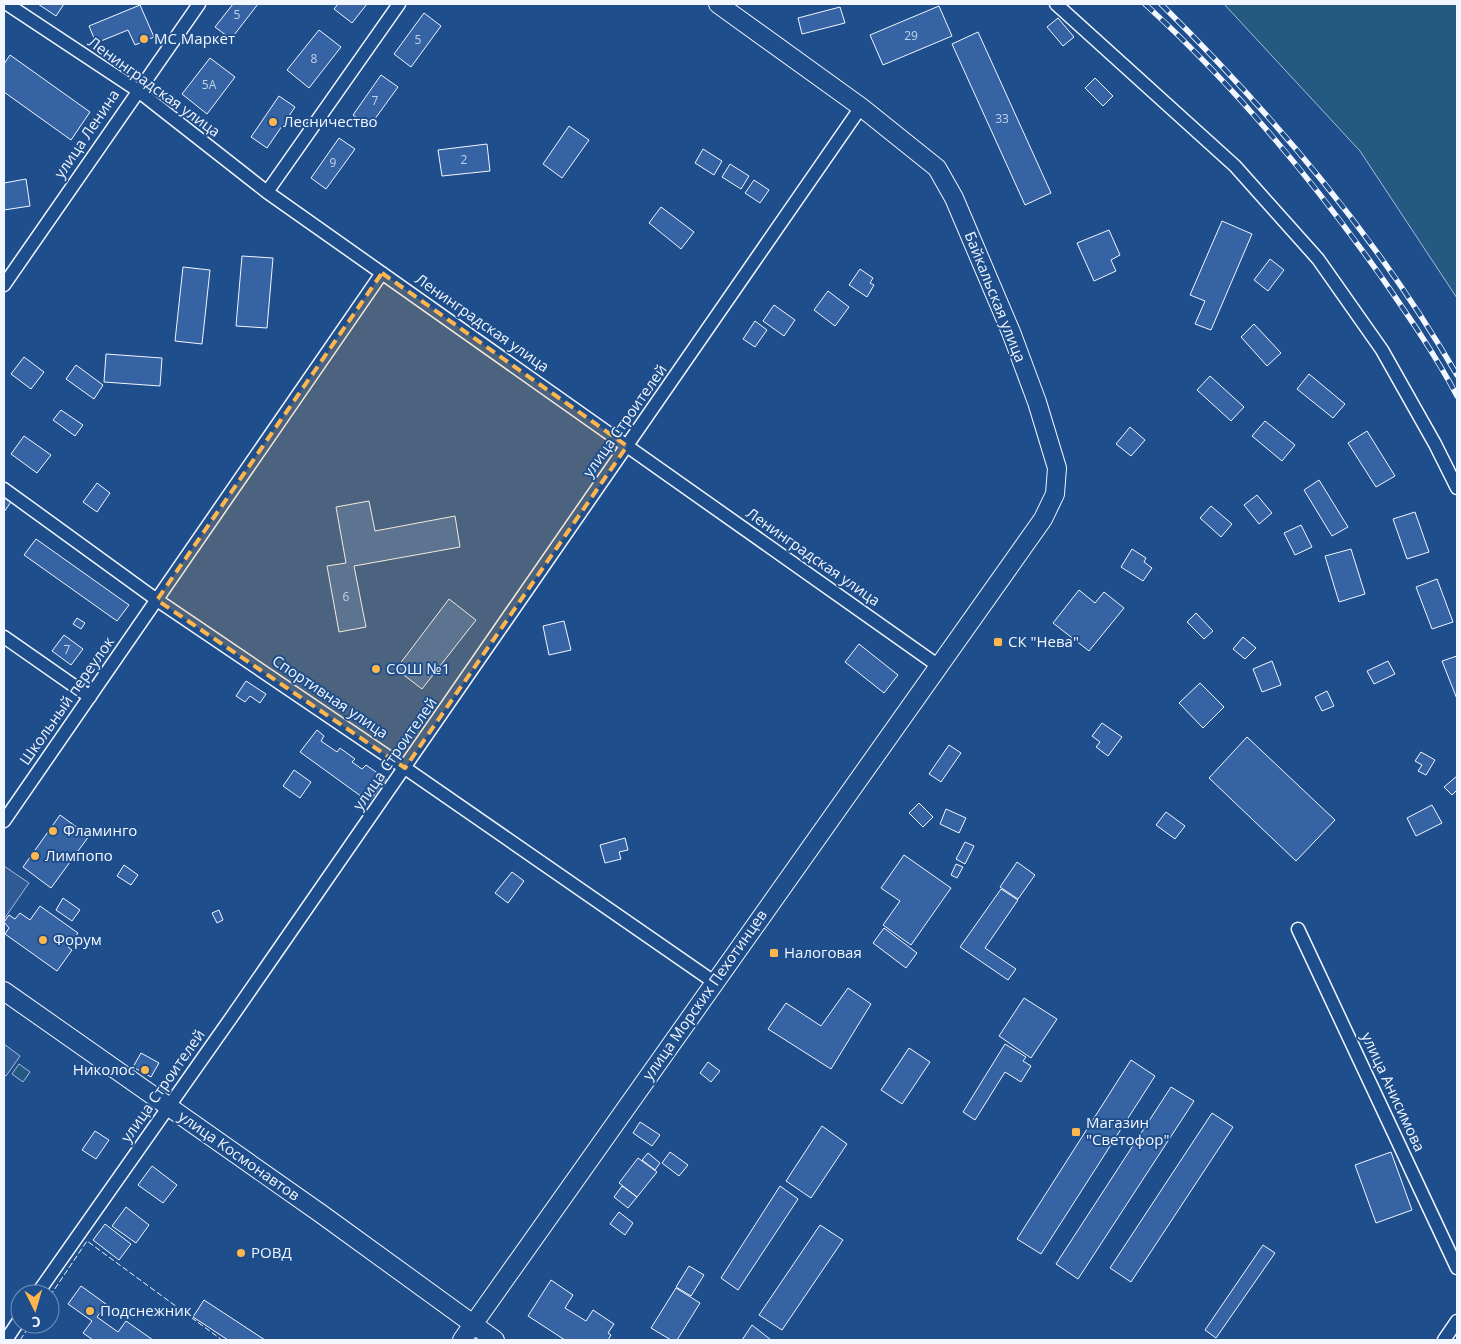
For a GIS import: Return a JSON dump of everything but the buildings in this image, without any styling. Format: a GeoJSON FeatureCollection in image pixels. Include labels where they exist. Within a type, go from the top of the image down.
{"type":"FeatureCollection","features":[{"type":"Feature","properties":{"kind":"street","name":"Ленинградская улица"},"geometry":{"type":"LineString","coordinates":[[7,4],[137,90],[267,192],[940,667]]}},
{"type":"Feature","properties":{"kind":"street","name":"улица Ленина"},"geometry":{"type":"LineString","coordinates":[[4,284],[137,90],[199,4]]}},
{"type":"Feature","properties":{"kind":"street"},"geometry":{"type":"LineString","coordinates":[[267,192],[399,4]]}},
{"type":"Feature","properties":{"kind":"street","name":"Байкальская улица"},"geometry":{"type":"LineString","coordinates":[[718,4],[861,107],[938,168],[954,198],[1011,332],[1037,402],[1057,468],[1055,494],[1043,519],[940,667]]}},
{"type":"Feature","properties":{"kind":"street"},"geometry":{"type":"LineString","coordinates":[[1056,4],[1235,166],[1318,259],[1382,350],[1435,444],[1457,488]]}},
{"type":"Feature","properties":{"kind":"street","name":"улица Строителей"},"geometry":{"type":"LineString","coordinates":[[44,1284],[405,768],[861,107]]}},
{"type":"Feature","properties":{"kind":"street","name":"Школьный переулок"},"geometry":{"type":"LineString","coordinates":[[4,821],[382,273]]}},
{"type":"Feature","properties":{"kind":"street","name":"Спортивная улица"},"geometry":{"type":"LineString","coordinates":[[4,489],[157,600],[405,768],[714,982]]}},
{"type":"Feature","properties":{"kind":"street"},"geometry":{"type":"LineString","coordinates":[[4,637],[90,697]]}},
{"type":"Feature","properties":{"kind":"street","name":"улица Морских Пехотинцев"},"geometry":{"type":"LineString","coordinates":[[462,1340],[714,982],[940,667]]}},
{"type":"Feature","properties":{"kind":"street","name":"улица Анисимова"},"geometry":{"type":"LineString","coordinates":[[1298,929],[1457,1268]]}},
{"type":"Feature","properties":{"kind":"street","name":"улица Космонавтов"},"geometry":{"type":"LineString","coordinates":[[4,991],[320,1213],[495,1340]]}},
{"type":"Feature","properties":{"kind":"street"},"geometry":{"type":"LineString","coordinates":[[1444,1340],[1457,1321]]}},
{"type":"Feature","properties":{"kind":"highlighted area"},"geometry":{"type":"Polygon","coordinates":[[[382,273],[627,446],[405,768],[157,600],[382,273]]]}},
{"type":"Feature","properties":{"kind":"shaded area"},"geometry":{"type":"Polygon","coordinates":[[[1224,4],[1457,4],[1457,298],[1360,151],[1224,4]]]}},
{"type":"Feature","properties":{"kind":"shaded area"},"geometry":{"type":"Polygon","coordinates":[[[4,866],[29,883],[4,919],[4,866]]]}},
{"type":"Feature","properties":{"kind":"shaded area"},"geometry":{"type":"Polygon","coordinates":[[[4,1044],[20,1056],[6,1076],[4,1075],[4,1044]]]}},
{"type":"Feature","properties":{"kind":"shaded area"},"geometry":{"type":"Polygon","coordinates":[[[19,1064],[30,1072],[23,1082],[12,1074],[19,1064]]]}},
{"type":"Feature","properties":{"kind":"railway"},"geometry":{"type":"LineString","coordinates":[[1145,4],[1240,99],[1327,203],[1410,319],[1457,396]]}},
{"type":"Feature","properties":{"kind":"railway"},"geometry":{"type":"LineString","coordinates":[[1161,4],[1244,90],[1283,134],[1358,226],[1426,324],[1457,375]]}},
{"type":"Feature","properties":{"kind":"fence"},"geometry":{"type":"LineString","coordinates":[[58,1284],[87,1241],[222,1340]]}},
{"type":"Feature","properties":{"kind":"fence"},"geometry":{"type":"LineString","coordinates":[[20,1340],[24,1334]]}},
{"type":"Feature","properties":{"kind":"place","name":"МС Маркет"},"geometry":{"type":"Point","coordinates":[144,39]}},
{"type":"Feature","properties":{"kind":"place","name":"Лесничество"},"geometry":{"type":"Point","coordinates":[273,122]}},
{"type":"Feature","properties":{"kind":"place","name":"СК \"Нева\""},"geometry":{"type":"Point","coordinates":[998,642]}},
{"type":"Feature","properties":{"kind":"place","name":"СОШ №1"},"geometry":{"type":"Point","coordinates":[376,669]}},
{"type":"Feature","properties":{"kind":"place","name":"Фламинго"},"geometry":{"type":"Point","coordinates":[53,831]}},
{"type":"Feature","properties":{"kind":"place","name":"Лимпопо"},"geometry":{"type":"Point","coordinates":[35,856]}},
{"type":"Feature","properties":{"kind":"place","name":"Форум"},"geometry":{"type":"Point","coordinates":[43,940]}},
{"type":"Feature","properties":{"kind":"place","name":"Налоговая"},"geometry":{"type":"Point","coordinates":[774,953]}},
{"type":"Feature","properties":{"kind":"place","name":"Николос"},"geometry":{"type":"Point","coordinates":[145,1070]}},
{"type":"Feature","properties":{"kind":"place","name":"Магазин \"Светофор\""},"geometry":{"type":"Point","coordinates":[1076,1132]}},
{"type":"Feature","properties":{"kind":"place","name":"РОВД"},"geometry":{"type":"Point","coordinates":[241,1253]}},
{"type":"Feature","properties":{"kind":"place","name":"Подснежник"},"geometry":{"type":"Point","coordinates":[90,1311]}}]}
